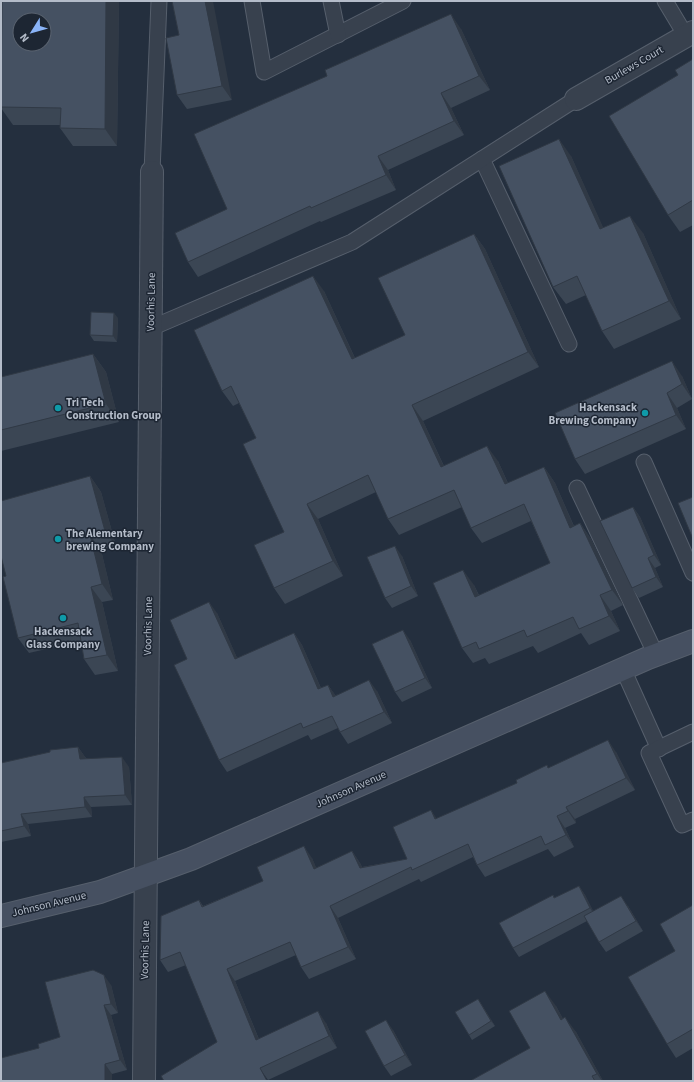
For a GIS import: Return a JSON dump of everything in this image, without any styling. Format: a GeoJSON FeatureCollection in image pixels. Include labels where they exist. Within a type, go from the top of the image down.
{"type":"FeatureCollection","features":[{"type":"Feature","properties":{"kind":"main road","name":"Johnson Avenue"},"geometry":{"type":"LineString","coordinates":[[1,916],[100,892],[191,859],[623,669],[693,640]]}},
{"type":"Feature","properties":{"kind":"street","name":"Burlews Court"},"geometry":{"type":"LineString","coordinates":[[576,99],[690,34]]}},
{"type":"Feature","properties":{"kind":"street","name":"Voorhis Lane"},"geometry":{"type":"LineString","coordinates":[[144,1081],[152,172]]}},
{"type":"Feature","properties":{"kind":"lane"},"geometry":{"type":"LineString","coordinates":[[152,172],[159,1]]}},
{"type":"Feature","properties":{"kind":"lane"},"geometry":{"type":"LineString","coordinates":[[252,1],[264,72],[403,1]]}},
{"type":"Feature","properties":{"kind":"lane"},"geometry":{"type":"LineString","coordinates":[[331,1],[338,35]]}},
{"type":"Feature","properties":{"kind":"lane"},"geometry":{"type":"LineString","coordinates":[[664,1],[690,34]]}},
{"type":"Feature","properties":{"kind":"lane"},"geometry":{"type":"LineString","coordinates":[[151,328],[352,242],[576,99]]}},
{"type":"Feature","properties":{"kind":"lane"},"geometry":{"type":"LineString","coordinates":[[482,159],[569,344]]}},
{"type":"Feature","properties":{"kind":"lane"},"geometry":{"type":"LineString","coordinates":[[644,462],[693,573]]}},
{"type":"Feature","properties":{"kind":"lane"},"geometry":{"type":"LineString","coordinates":[[577,488],[656,655]]}},
{"type":"Feature","properties":{"kind":"lane"},"geometry":{"type":"LineString","coordinates":[[623,669],[659,748]]}},
{"type":"Feature","properties":{"kind":"lane"},"geometry":{"type":"LineString","coordinates":[[693,732],[649,753],[682,825],[693,820]]}},
{"type":"Feature","properties":{"kind":"building"},"geometry":{"type":"Polygon","coordinates":[[[2,1],[106,1],[105,129],[60,128],[61,108],[1,107],[2,1]]]}},
{"type":"Feature","properties":{"kind":"building"},"geometry":{"type":"Polygon","coordinates":[[[172,1],[205,1],[222,86],[177,95],[166,38],[179,35],[172,1]]]}},
{"type":"Feature","properties":{"kind":"building"},"geometry":{"type":"Polygon","coordinates":[[[451,14],[479,76],[441,93],[454,121],[378,156],[386,175],[311,208],[310,206],[188,262],[175,233],[227,209],[194,134],[327,76],[325,70],[451,14]]]}},
{"type":"Feature","properties":{"kind":"building"},"geometry":{"type":"Polygon","coordinates":[[[693,59],[693,200],[668,215],[609,116],[678,75],[675,70],[693,59]]]}},
{"type":"Feature","properties":{"kind":"building"},"geometry":{"type":"Polygon","coordinates":[[[559,139],[600,229],[630,216],[669,301],[602,331],[577,276],[553,287],[499,166],[559,139]]]}},
{"type":"Feature","properties":{"kind":"building"},"geometry":{"type":"Polygon","coordinates":[[[474,234],[528,352],[412,405],[441,467],[487,446],[505,484],[544,467],[570,528],[580,523],[612,590],[600,595],[609,616],[579,629],[573,617],[527,637],[524,630],[479,649],[476,642],[462,648],[433,583],[463,570],[475,597],[550,563],[524,504],[471,528],[454,490],[388,519],[368,475],[307,504],[333,561],[274,588],[254,545],[284,532],[243,444],[256,438],[231,386],[222,391],[194,330],[313,276],[352,359],[405,335],[378,278],[474,234]]]}},
{"type":"Feature","properties":{"kind":"building"},"geometry":{"type":"Polygon","coordinates":[[[91,312],[114,313],[113,336],[90,335],[91,312]]]}},
{"type":"Feature","properties":{"kind":"building"},"geometry":{"type":"Polygon","coordinates":[[[93,354],[106,404],[1,430],[1,377],[93,354]]]}},
{"type":"Feature","properties":{"kind":"building"},"geometry":{"type":"Polygon","coordinates":[[[672,361],[682,384],[667,393],[676,415],[575,459],[555,413],[672,361]]]}},
{"type":"Feature","properties":{"kind":"building"},"geometry":{"type":"Polygon","coordinates":[[[90,476],[105,531],[90,535],[102,584],[91,587],[107,655],[84,659],[78,623],[18,638],[3,577],[6,576],[1,556],[1,501],[90,476]]]}},
{"type":"Feature","properties":{"kind":"building"},"geometry":{"type":"Polygon","coordinates":[[[693,497],[693,539],[678,503],[693,497]]]}},
{"type":"Feature","properties":{"kind":"building"},"geometry":{"type":"Polygon","coordinates":[[[633,507],[654,555],[648,558],[656,577],[632,588],[600,521],[633,507]]]}},
{"type":"Feature","properties":{"kind":"building"},"geometry":{"type":"Polygon","coordinates":[[[395,546],[411,586],[385,598],[367,557],[395,546]]]}},
{"type":"Feature","properties":{"kind":"building"},"geometry":{"type":"Polygon","coordinates":[[[209,602],[235,659],[294,633],[318,689],[328,685],[333,697],[369,680],[384,712],[340,732],[332,716],[303,728],[301,723],[219,760],[174,665],[187,659],[170,620],[209,602]]]}},
{"type":"Feature","properties":{"kind":"building"},"geometry":{"type":"Polygon","coordinates":[[[403,630],[425,678],[395,692],[372,644],[403,630]]]}},
{"type":"Feature","properties":{"kind":"building"},"geometry":{"type":"Polygon","coordinates":[[[608,740],[626,778],[566,807],[568,811],[557,816],[566,835],[545,845],[541,836],[477,865],[468,844],[412,870],[411,867],[330,906],[348,947],[301,967],[290,942],[227,969],[256,1040],[318,1011],[329,1036],[260,1068],[267,1081],[164,1081],[161,1076],[217,1042],[180,952],[160,960],[161,916],[199,900],[202,907],[263,881],[257,867],[304,846],[314,869],[352,851],[360,868],[407,859],[393,827],[431,810],[435,819],[517,783],[516,780],[547,765],[548,768],[608,740]]]}},
{"type":"Feature","properties":{"kind":"building"},"geometry":{"type":"Polygon","coordinates":[[[78,747],[80,759],[122,757],[125,795],[84,797],[85,807],[21,814],[24,826],[1,831],[1,763],[50,752],[50,750],[78,747]]]}},
{"type":"Feature","properties":{"kind":"building"},"geometry":{"type":"Polygon","coordinates":[[[579,886],[590,908],[513,948],[499,923],[553,895],[554,898],[579,886]]]}},
{"type":"Feature","properties":{"kind":"building"},"geometry":{"type":"Polygon","coordinates":[[[621,896],[636,921],[599,942],[584,916],[621,896]]]}},
{"type":"Feature","properties":{"kind":"building"},"geometry":{"type":"Polygon","coordinates":[[[693,905],[693,1029],[667,1044],[628,977],[675,951],[660,924],[693,905]]]}},
{"type":"Feature","properties":{"kind":"building"},"geometry":{"type":"Polygon","coordinates":[[[93,970],[104,975],[111,1004],[104,1005],[120,1060],[105,1064],[105,1081],[1,1081],[1,1058],[39,1048],[38,1044],[60,1037],[45,982],[93,970]]]}},
{"type":"Feature","properties":{"kind":"building"},"geometry":{"type":"Polygon","coordinates":[[[545,991],[561,1020],[565,1017],[597,1074],[592,1076],[595,1081],[470,1081],[530,1048],[509,1011],[545,991]]]}},
{"type":"Feature","properties":{"kind":"building"},"geometry":{"type":"Polygon","coordinates":[[[478,999],[491,1021],[469,1035],[455,1012],[478,999]]]}},
{"type":"Feature","properties":{"kind":"building"},"geometry":{"type":"Polygon","coordinates":[[[386,1020],[405,1055],[384,1066],[365,1031],[386,1020]]]}},
{"type":"Feature","properties":{"kind":"place","name":"Tri Tech Construction Group"},"geometry":{"type":"Point","coordinates":[58,408]}},
{"type":"Feature","properties":{"kind":"place","name":"Hackensack Brewing Company"},"geometry":{"type":"Point","coordinates":[645,413]}},
{"type":"Feature","properties":{"kind":"place","name":"The Alementary brewing Company"},"geometry":{"type":"Point","coordinates":[58,539]}},
{"type":"Feature","properties":{"kind":"place","name":"Hackensack Glass Company"},"geometry":{"type":"Point","coordinates":[63,618]}}]}
